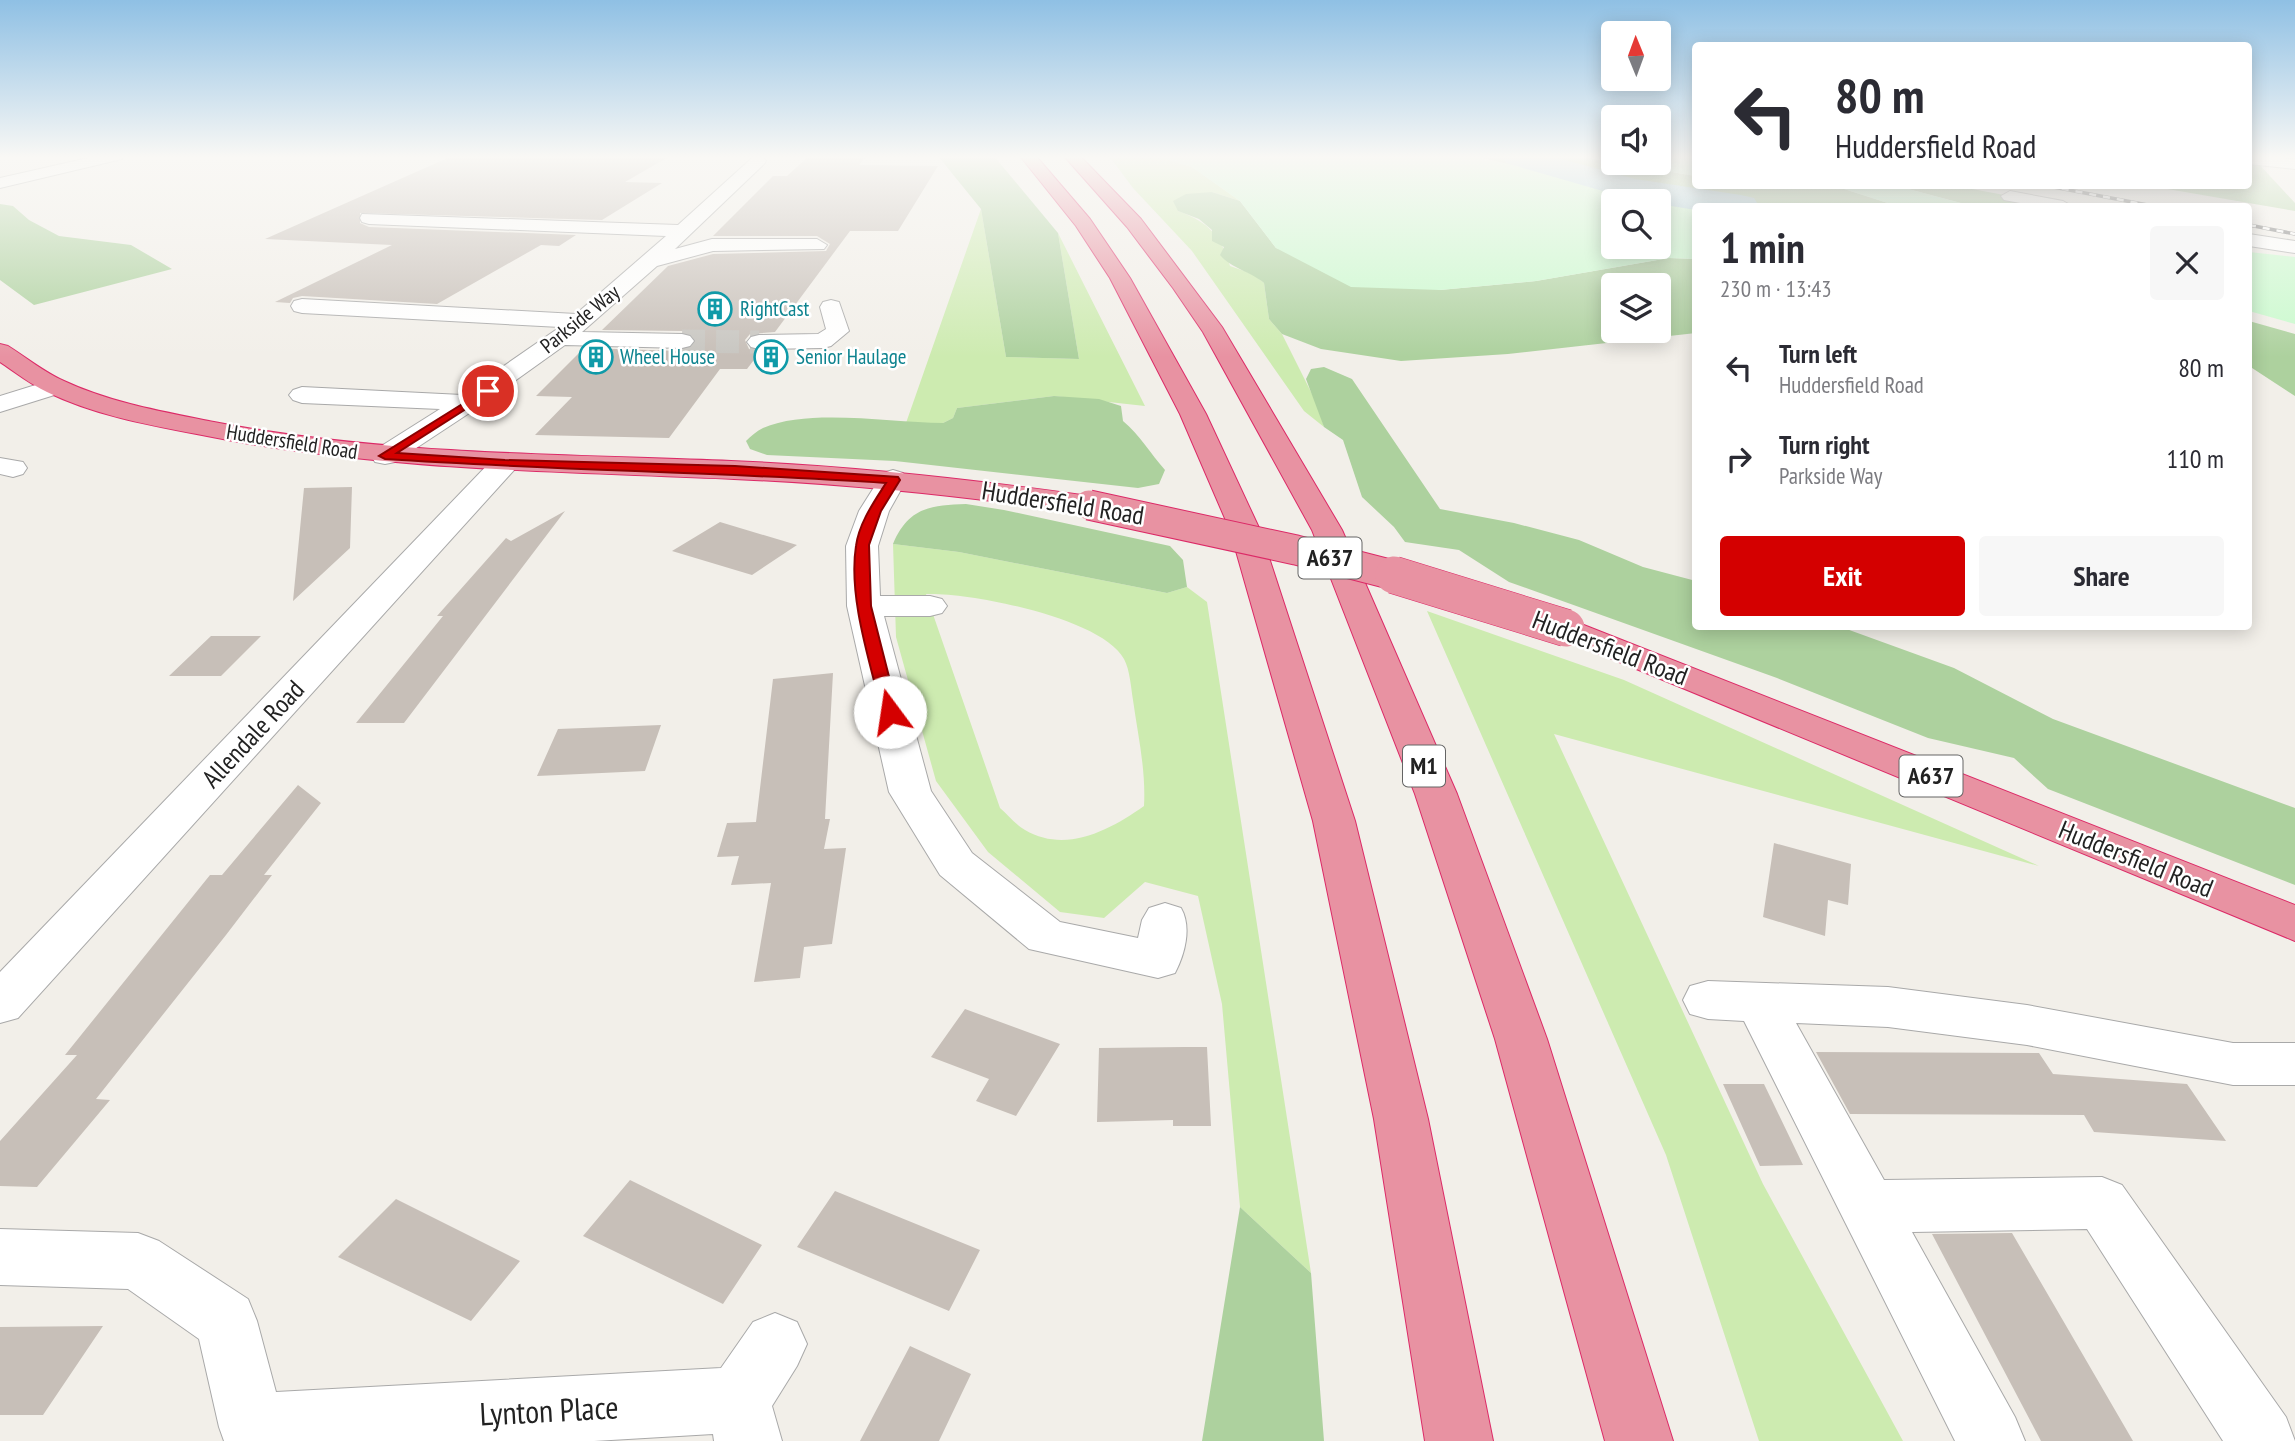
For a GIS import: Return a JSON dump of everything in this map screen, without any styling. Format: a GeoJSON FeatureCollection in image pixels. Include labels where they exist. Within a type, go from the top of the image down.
{"type":"FeatureCollection","features":[{"type":"Feature","properties":{"kind":"highway"},"geometry":{"type":"LineString","coordinates":[[1083,223],[1126,288],[1193,414],[1245,530],[1334,821],[1401,1119],[1459,1441]]}},
{"type":"Feature","properties":{"kind":"highway","name":"M1"},"geometry":{"type":"LineString","coordinates":[[1134,223],[1214,332],[1327,530],[1436,794],[1521,1039],[1639,1441]]}},
{"type":"Feature","properties":{"kind":"highway","name":"Huddersfield Road"},"geometry":{"type":"LineString","coordinates":[[0,351],[55,387],[124,410],[258,440],[385,456],[505,463],[735,470],[978,488],[1089,505],[1296,550],[1405,578],[1566,628],[2295,924]]}},
{"type":"Feature","properties":{"kind":"street"},"geometry":{"type":"LineString","coordinates":[[496,223],[683,231]]}},
{"type":"Feature","properties":{"kind":"street","name":"Parkside Way"},"geometry":{"type":"LineString","coordinates":[[385,456],[468,403],[559,338],[691,223]]}},
{"type":"Feature","properties":{"kind":"street"},"geometry":{"type":"LineString","coordinates":[[2252,240],[2295,247]]}},
{"type":"Feature","properties":{"kind":"street"},"geometry":{"type":"LineString","coordinates":[[650,261],[712,245],[817,245]]}},
{"type":"Feature","properties":{"kind":"street"},"geometry":{"type":"LineString","coordinates":[[302,306],[581,321]]}},
{"type":"Feature","properties":{"kind":"street"},"geometry":{"type":"LineString","coordinates":[[759,342],[823,341],[838,331],[831,307]]}},
{"type":"Feature","properties":{"kind":"street"},"geometry":{"type":"LineString","coordinates":[[559,338],[682,341]]}},
{"type":"Feature","properties":{"kind":"street"},"geometry":{"type":"LineString","coordinates":[[0,404],[55,387]]}},
{"type":"Feature","properties":{"kind":"street"},"geometry":{"type":"LineString","coordinates":[[302,395],[468,403]]}},
{"type":"Feature","properties":{"kind":"street","name":"Allendale Road"},"geometry":{"type":"LineString","coordinates":[[0,1004],[505,463]]}},
{"type":"Feature","properties":{"kind":"street"},"geometry":{"type":"LineString","coordinates":[[894,480],[874,511],[862,545],[864,606],[910,792],[956,864],[1045,937],[1158,960],[1165,920]]}},
{"type":"Feature","properties":{"kind":"street"},"geometry":{"type":"LineString","coordinates":[[864,606],[930,606]]}},
{"type":"Feature","properties":{"kind":"street"},"geometry":{"type":"LineString","coordinates":[[1708,1000],[1888,1007],[2027,1025],[2233,1063],[2295,1064]]}},
{"type":"Feature","properties":{"kind":"street"},"geometry":{"type":"LineString","coordinates":[[1760,1003],[1991,1441]]}},
{"type":"Feature","properties":{"kind":"street"},"geometry":{"type":"LineString","coordinates":[[1868,1207],[2102,1203],[2262,1441]]}},
{"type":"Feature","properties":{"kind":"street","name":"Lynton Place"},"geometry":{"type":"LineString","coordinates":[[0,1257],[138,1261],[226,1321],[248,1434],[743,1421],[775,1345]]}},
{"type":"Feature","properties":{"kind":"green space"},"geometry":{"type":"Polygon","coordinates":[[[0,223],[35,223],[59,236],[131,245],[172,269],[34,305],[0,280],[0,223]]]}},
{"type":"Feature","properties":{"kind":"green space"},"geometry":{"type":"Polygon","coordinates":[[[976,223],[983,223],[1006,357],[1079,359],[1058,233],[1145,406],[1054,396],[957,408],[953,418],[943,423],[906,423],[976,223]]]}},
{"type":"Feature","properties":{"kind":"green space"},"geometry":{"type":"Polygon","coordinates":[[[983,223],[1050,223],[1058,233],[1079,359],[1006,357],[983,223]]]}},
{"type":"Feature","properties":{"kind":"green space"},"geometry":{"type":"Polygon","coordinates":[[[1166,223],[1203,223],[1218,238],[1230,266],[1253,274],[1264,283],[1269,319],[1282,334],[1318,406],[1324,427],[1304,411],[1192,251],[1166,223]]]}},
{"type":"Feature","properties":{"kind":"green space"},"geometry":{"type":"Polygon","coordinates":[[[1204,223],[1257,223],[1276,248],[1440,290],[1536,281],[1663,259],[1692,259],[1692,333],[1671,336],[1671,273],[1601,273],[1601,343],[1606,343],[1508,354],[1401,361],[1321,349],[1282,334],[1269,319],[1264,283],[1225,260],[1220,255],[1224,247],[1212,241],[1212,230],[1204,223]]]}},
{"type":"Feature","properties":{"kind":"green space"},"geometry":{"type":"Polygon","coordinates":[[[1257,223],[1601,223],[1601,259],[1663,259],[1536,281],[1440,290],[1351,287],[1276,248],[1257,223]]]}},
{"type":"Feature","properties":{"kind":"green space"},"geometry":{"type":"Polygon","coordinates":[[[1671,223],[1692,223],[1692,259],[1671,258],[1671,223]]]}},
{"type":"Feature","properties":{"kind":"green space"},"geometry":{"type":"Polygon","coordinates":[[[2252,252],[2295,257],[2295,324],[2252,312],[2252,252]]]}},
{"type":"Feature","properties":{"kind":"green space"},"geometry":{"type":"Polygon","coordinates":[[[2252,322],[2295,334],[2295,396],[2252,368],[2252,322]]]}},
{"type":"Feature","properties":{"kind":"green space"},"geometry":{"type":"Polygon","coordinates":[[[1324,367],[1352,379],[1440,509],[1514,523],[1579,540],[1643,567],[1692,580],[1692,630],[1849,630],[1954,668],[2053,719],[2295,808],[2295,885],[2048,789],[2014,758],[1928,738],[1777,678],[1509,582],[1459,550],[1405,542],[1394,527],[1362,497],[1343,440],[1324,427],[1306,379],[1311,369],[1324,367]]]}},
{"type":"Feature","properties":{"kind":"green space"},"geometry":{"type":"Polygon","coordinates":[[[1054,396],[1099,399],[1121,406],[1123,421],[1165,470],[1159,484],[1138,488],[895,461],[767,455],[750,449],[746,441],[763,428],[782,422],[851,418],[943,423],[953,418],[957,408],[1054,396]]]}},
{"type":"Feature","properties":{"kind":"green space"},"geometry":{"type":"Polygon","coordinates":[[[966,504],[1170,546],[1183,560],[1187,587],[1167,593],[959,552],[893,544],[906,523],[922,511],[966,504]]]}},
{"type":"Feature","properties":{"kind":"green space"},"geometry":{"type":"Polygon","coordinates":[[[893,544],[959,552],[1167,593],[1187,587],[1207,602],[1311,1273],[1240,1207],[1222,1004],[1198,896],[1145,882],[1104,918],[1060,912],[988,852],[936,781],[896,637],[893,544]],[[926,594],[1000,808],[1025,830],[1056,840],[1087,836],[1117,823],[1144,806],[1143,766],[1129,674],[1124,659],[1111,644],[1090,631],[1033,610],[926,594]]]}},
{"type":"Feature","properties":{"kind":"green space"},"geometry":{"type":"Polygon","coordinates":[[[1427,611],[1624,680],[2039,866],[1554,734],[1763,1184],[1903,1441],[1759,1441],[1666,1155],[1427,611]]]}},
{"type":"Feature","properties":{"kind":"green space"},"geometry":{"type":"Polygon","coordinates":[[[1240,1207],[1311,1273],[1324,1441],[1202,1441],[1240,1207]]]}},
{"type":"Feature","properties":{"kind":"building"},"geometry":{"type":"Polygon","coordinates":[[[300,223],[361,223],[369,227],[576,235],[559,246],[541,245],[437,304],[302,296],[293,298],[290,303],[275,302],[392,245],[265,239],[300,223]]]}},
{"type":"Feature","properties":{"kind":"building"},"geometry":{"type":"Polygon","coordinates":[[[726,223],[903,223],[898,231],[850,231],[775,332],[750,334],[745,340],[749,349],[760,352],[747,369],[720,369],[669,438],[535,435],[572,397],[536,396],[584,348],[682,351],[691,349],[696,343],[692,334],[683,331],[602,330],[668,266],[713,254],[826,251],[830,244],[817,236],[713,236],[726,223]]]}},
{"type":"Feature","properties":{"kind":"building"},"geometry":{"type":"Polygon","coordinates":[[[352,487],[350,548],[293,601],[304,488],[352,487]]]}},
{"type":"Feature","properties":{"kind":"building"},"geometry":{"type":"Polygon","coordinates":[[[565,511],[404,723],[356,723],[443,616],[437,616],[506,538],[511,541],[565,511]]]}},
{"type":"Feature","properties":{"kind":"building"},"geometry":{"type":"Polygon","coordinates":[[[720,522],[797,545],[752,575],[672,551],[720,522]]]}},
{"type":"Feature","properties":{"kind":"building"},"geometry":{"type":"Polygon","coordinates":[[[211,636],[261,636],[221,676],[169,676],[211,636]]]}},
{"type":"Feature","properties":{"kind":"building"},"geometry":{"type":"Polygon","coordinates":[[[833,673],[825,819],[830,819],[824,849],[846,848],[832,944],[804,947],[800,978],[754,982],[771,883],[731,885],[739,856],[717,857],[727,823],[756,822],[773,679],[833,673]]]}},
{"type":"Feature","properties":{"kind":"building"},"geometry":{"type":"Polygon","coordinates":[[[661,725],[645,771],[537,776],[558,729],[661,725]]]}},
{"type":"Feature","properties":{"kind":"building"},"geometry":{"type":"Polygon","coordinates":[[[298,785],[321,803],[264,875],[272,875],[96,1099],[110,1100],[37,1187],[0,1186],[0,1141],[77,1055],[65,1055],[210,875],[222,875],[298,785]]]}},
{"type":"Feature","properties":{"kind":"building"},"geometry":{"type":"Polygon","coordinates":[[[1774,843],[1851,864],[1848,905],[1828,900],[1825,936],[1763,917],[1774,843]]]}},
{"type":"Feature","properties":{"kind":"building"},"geometry":{"type":"Polygon","coordinates":[[[965,1009],[1060,1044],[1016,1116],[976,1101],[989,1079],[931,1057],[965,1009]]]}},
{"type":"Feature","properties":{"kind":"building"},"geometry":{"type":"Polygon","coordinates":[[[1207,1047],[1211,1126],[1173,1126],[1173,1120],[1097,1122],[1099,1048],[1207,1047]]]}},
{"type":"Feature","properties":{"kind":"building"},"geometry":{"type":"Polygon","coordinates":[[[1816,1052],[2039,1053],[2053,1074],[2187,1084],[2226,1141],[2094,1132],[2084,1115],[1850,1114],[1816,1052]]]}},
{"type":"Feature","properties":{"kind":"building"},"geometry":{"type":"Polygon","coordinates":[[[1723,1084],[1764,1084],[1803,1165],[1760,1166],[1723,1084]]]}},
{"type":"Feature","properties":{"kind":"building"},"geometry":{"type":"Polygon","coordinates":[[[630,1180],[762,1245],[723,1304],[583,1236],[630,1180]]]}},
{"type":"Feature","properties":{"kind":"building"},"geometry":{"type":"Polygon","coordinates":[[[835,1191],[980,1250],[949,1311],[797,1247],[835,1191]]]}},
{"type":"Feature","properties":{"kind":"building"},"geometry":{"type":"Polygon","coordinates":[[[396,1199],[520,1261],[471,1321],[338,1257],[396,1199]]]}},
{"type":"Feature","properties":{"kind":"building"},"geometry":{"type":"Polygon","coordinates":[[[2012,1233],[2133,1441],[2041,1441],[1932,1234],[2012,1233]]]}},
{"type":"Feature","properties":{"kind":"building"},"geometry":{"type":"Polygon","coordinates":[[[103,1326],[43,1415],[0,1415],[0,1327],[103,1326]]]}},
{"type":"Feature","properties":{"kind":"building"},"geometry":{"type":"Polygon","coordinates":[[[910,1346],[971,1374],[939,1441],[860,1441],[910,1346]]]}},
{"type":"Feature","properties":{"kind":"tunnel"},"geometry":{"type":"LineString","coordinates":[[682,341],[759,342]]}},
{"type":"Feature","properties":{"kind":"railway"},"geometry":{"type":"LineString","coordinates":[[2252,226],[2295,234]]}},
{"type":"Feature","properties":{"kind":"place","name":"RightCast"},"geometry":{"type":"Point","coordinates":[715,309]}},
{"type":"Feature","properties":{"kind":"place","name":"Wheel House"},"geometry":{"type":"Point","coordinates":[596,357]}},
{"type":"Feature","properties":{"kind":"place","name":"Senior Haulage"},"geometry":{"type":"Point","coordinates":[771,357]}},
{"type":"Feature","properties":{"kind":"route"},"geometry":{"type":"LineString","coordinates":[[488,391],[385,456],[505,463],[735,470],[894,480],[874,511],[862,545],[864,606],[890,712]]}}]}
